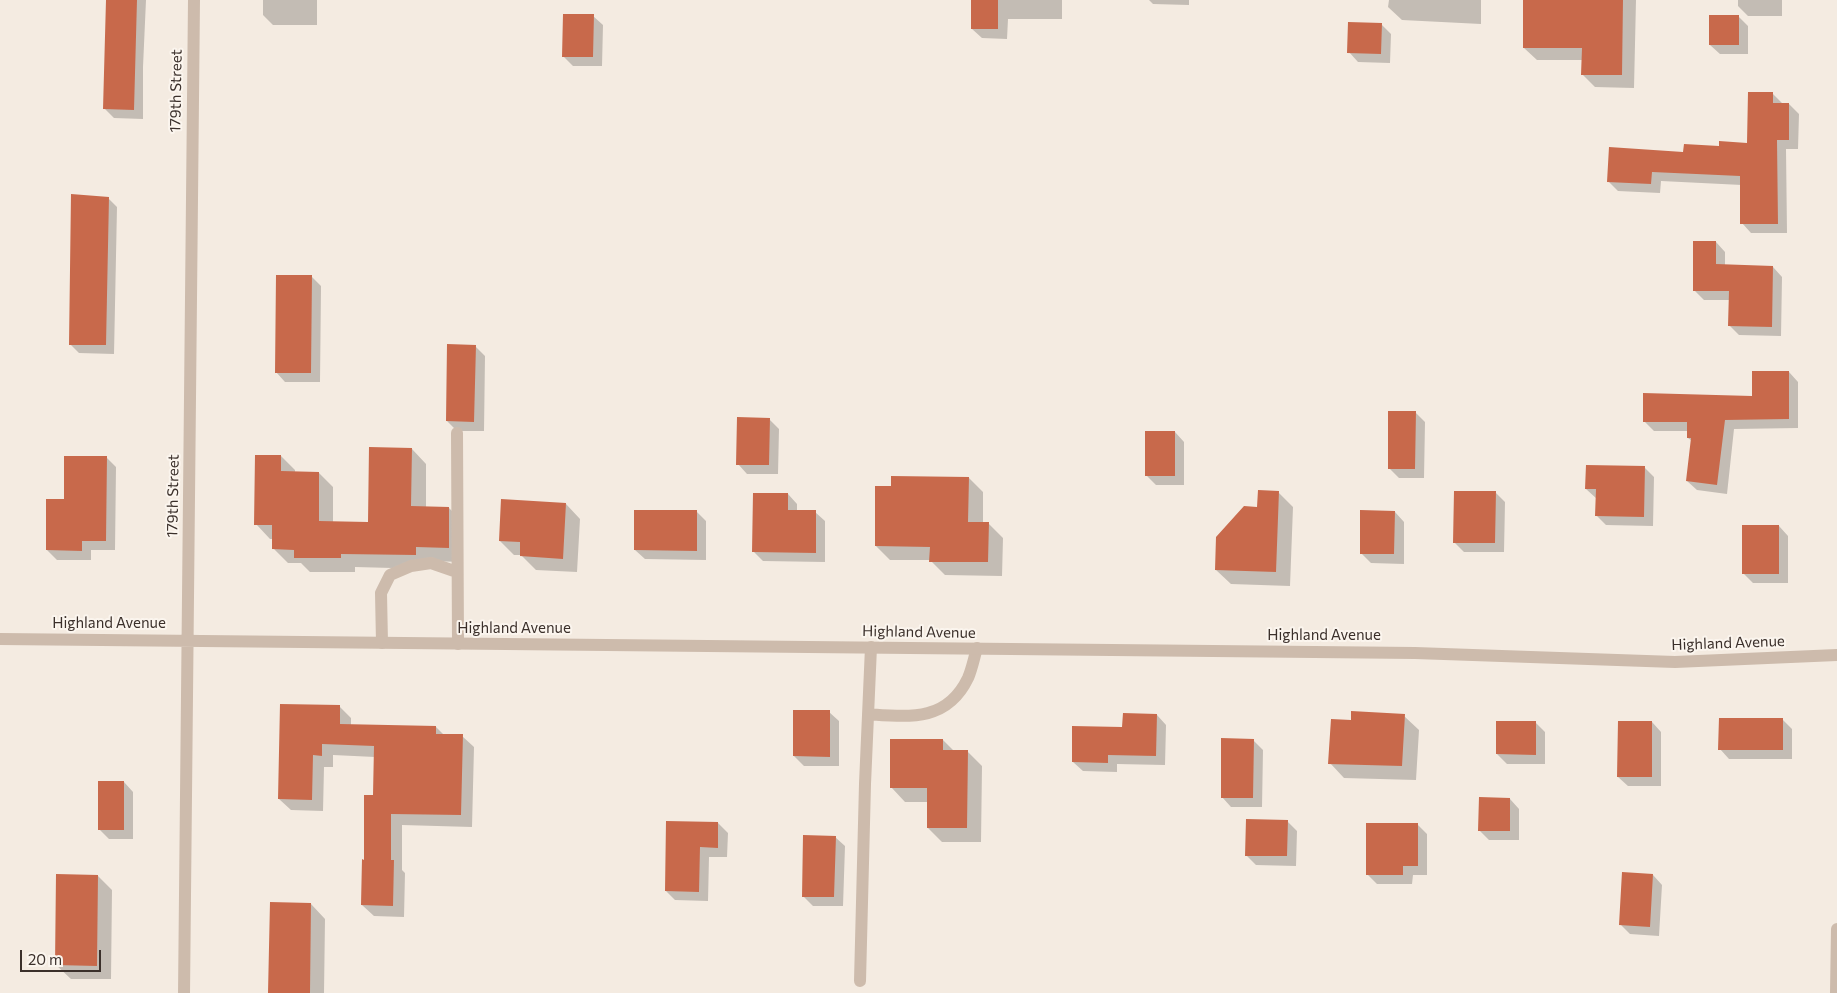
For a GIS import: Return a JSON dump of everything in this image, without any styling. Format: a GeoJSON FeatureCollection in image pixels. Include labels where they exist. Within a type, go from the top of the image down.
{"type":"FeatureCollection","features":[{"type":"Feature","properties":{"kind":"street","name":"179th Street"},"geometry":{"type":"LineString","coordinates":[[184,993],[194,0]]}},
{"type":"Feature","properties":{"kind":"street"},"geometry":{"type":"LineString","coordinates":[[457,433],[458,644]]}},
{"type":"Feature","properties":{"kind":"street"},"geometry":{"type":"LineString","coordinates":[[382,643],[381,593],[390,575],[411,566],[431,563],[457,572]]}},
{"type":"Feature","properties":{"kind":"street","name":"Highland Avenue"},"geometry":{"type":"LineString","coordinates":[[0,639],[1415,652],[1675,662],[1837,655]]}},
{"type":"Feature","properties":{"kind":"street"},"geometry":{"type":"LineString","coordinates":[[860,981],[871,648]]}},
{"type":"Feature","properties":{"kind":"street"},"geometry":{"type":"LineString","coordinates":[[868,714],[911,717],[938,710],[956,697],[968,677],[977,648]]}},
{"type":"Feature","properties":{"kind":"street"},"geometry":{"type":"LineString","coordinates":[[1836,993],[1837,929]]}},
{"type":"Feature","properties":{"kind":"building"},"geometry":{"type":"Polygon","coordinates":[[[106,0],[137,0],[134,110],[103,109],[106,0]]]}},
{"type":"Feature","properties":{"kind":"building"},"geometry":{"type":"Polygon","coordinates":[[[971,0],[998,0],[998,29],[971,29],[971,0]]]}},
{"type":"Feature","properties":{"kind":"building"},"geometry":{"type":"Polygon","coordinates":[[[1523,0],[1623,0],[1622,75],[1581,75],[1582,48],[1523,48],[1523,0]]]}},
{"type":"Feature","properties":{"kind":"building"},"geometry":{"type":"Polygon","coordinates":[[[563,14],[594,14],[593,57],[562,57],[563,14]]]}},
{"type":"Feature","properties":{"kind":"building"},"geometry":{"type":"Polygon","coordinates":[[[1709,15],[1739,15],[1739,45],[1709,45],[1709,15]]]}},
{"type":"Feature","properties":{"kind":"building"},"geometry":{"type":"Polygon","coordinates":[[[1348,22],[1382,23],[1381,54],[1347,53],[1348,22]]]}},
{"type":"Feature","properties":{"kind":"building"},"geometry":{"type":"Polygon","coordinates":[[[1748,92],[1773,92],[1773,103],[1789,103],[1789,140],[1777,140],[1778,224],[1740,224],[1740,176],[1652,172],[1651,184],[1607,182],[1609,147],[1683,152],[1684,144],[1719,146],[1719,141],[1747,143],[1748,92]]]}},
{"type":"Feature","properties":{"kind":"building"},"geometry":{"type":"Polygon","coordinates":[[[71,194],[109,197],[106,345],[69,345],[71,194]]]}},
{"type":"Feature","properties":{"kind":"building"},"geometry":{"type":"Polygon","coordinates":[[[1693,241],[1716,241],[1716,264],[1773,266],[1772,327],[1728,326],[1729,291],[1693,291],[1693,241]]]}},
{"type":"Feature","properties":{"kind":"building"},"geometry":{"type":"Polygon","coordinates":[[[276,275],[312,275],[311,373],[275,373],[276,275]]]}},
{"type":"Feature","properties":{"kind":"building"},"geometry":{"type":"Polygon","coordinates":[[[447,344],[476,345],[474,422],[446,421],[447,344]]]}},
{"type":"Feature","properties":{"kind":"building"},"geometry":{"type":"Polygon","coordinates":[[[1752,371],[1789,371],[1789,419],[1725,420],[1717,485],[1686,481],[1691,438],[1687,438],[1687,422],[1643,422],[1643,393],[1752,396],[1752,371]]]}},
{"type":"Feature","properties":{"kind":"building"},"geometry":{"type":"Polygon","coordinates":[[[1388,411],[1416,411],[1415,469],[1388,469],[1388,411]]]}},
{"type":"Feature","properties":{"kind":"building"},"geometry":{"type":"Polygon","coordinates":[[[737,417],[770,418],[769,465],[736,465],[737,417]]]}},
{"type":"Feature","properties":{"kind":"building"},"geometry":{"type":"Polygon","coordinates":[[[1145,431],[1175,431],[1175,476],[1145,476],[1145,431]]]}},
{"type":"Feature","properties":{"kind":"building"},"geometry":{"type":"Polygon","coordinates":[[[369,447],[412,448],[411,506],[449,507],[449,548],[416,547],[416,555],[341,554],[341,558],[294,558],[294,550],[272,549],[272,525],[254,525],[255,455],[281,455],[281,471],[319,472],[319,521],[368,522],[369,447]]]}},
{"type":"Feature","properties":{"kind":"building"},"geometry":{"type":"Polygon","coordinates":[[[64,456],[107,456],[106,541],[82,541],[82,551],[46,550],[46,499],[64,499],[64,456]]]}},
{"type":"Feature","properties":{"kind":"building"},"geometry":{"type":"Polygon","coordinates":[[[1586,465],[1645,466],[1644,517],[1595,516],[1596,489],[1585,489],[1586,465]]]}},
{"type":"Feature","properties":{"kind":"building"},"geometry":{"type":"Polygon","coordinates":[[[891,476],[969,477],[968,522],[989,522],[988,562],[929,562],[930,547],[875,546],[875,486],[891,486],[891,476]]]}},
{"type":"Feature","properties":{"kind":"building"},"geometry":{"type":"Polygon","coordinates":[[[1258,490],[1279,491],[1276,572],[1215,570],[1216,537],[1244,506],[1257,507],[1258,490]]]}},
{"type":"Feature","properties":{"kind":"building"},"geometry":{"type":"Polygon","coordinates":[[[1454,491],[1496,491],[1495,543],[1453,543],[1454,491]]]}},
{"type":"Feature","properties":{"kind":"building"},"geometry":{"type":"Polygon","coordinates":[[[753,493],[788,493],[788,510],[816,510],[816,553],[752,552],[753,493]]]}},
{"type":"Feature","properties":{"kind":"building"},"geometry":{"type":"Polygon","coordinates":[[[501,499],[566,503],[563,559],[520,556],[520,542],[499,541],[501,499]]]}},
{"type":"Feature","properties":{"kind":"building"},"geometry":{"type":"Polygon","coordinates":[[[634,510],[697,510],[697,551],[634,550],[634,510]]]}},
{"type":"Feature","properties":{"kind":"building"},"geometry":{"type":"Polygon","coordinates":[[[1360,510],[1395,511],[1394,554],[1360,554],[1360,510]]]}},
{"type":"Feature","properties":{"kind":"building"},"geometry":{"type":"Polygon","coordinates":[[[1742,525],[1779,525],[1779,574],[1742,574],[1742,525]]]}},
{"type":"Feature","properties":{"kind":"building"},"geometry":{"type":"Polygon","coordinates":[[[280,704],[340,705],[340,724],[436,726],[436,734],[463,734],[461,815],[391,814],[391,860],[394,860],[393,906],[361,905],[362,859],[364,860],[364,795],[373,795],[374,746],[322,744],[322,756],[313,755],[312,800],[278,799],[280,704]]]}},
{"type":"Feature","properties":{"kind":"building"},"geometry":{"type":"Polygon","coordinates":[[[793,710],[830,710],[830,757],[793,756],[793,710]]]}},
{"type":"Feature","properties":{"kind":"building"},"geometry":{"type":"Polygon","coordinates":[[[1351,711],[1405,714],[1402,766],[1328,764],[1331,719],[1351,720],[1351,711]]]}},
{"type":"Feature","properties":{"kind":"building"},"geometry":{"type":"Polygon","coordinates":[[[1123,713],[1157,714],[1156,756],[1108,755],[1108,763],[1072,762],[1072,726],[1122,727],[1123,713]]]}},
{"type":"Feature","properties":{"kind":"building"},"geometry":{"type":"Polygon","coordinates":[[[1719,718],[1783,718],[1783,750],[1718,750],[1719,718]]]}},
{"type":"Feature","properties":{"kind":"building"},"geometry":{"type":"Polygon","coordinates":[[[1496,721],[1536,721],[1536,755],[1496,754],[1496,721]]]}},
{"type":"Feature","properties":{"kind":"building"},"geometry":{"type":"Polygon","coordinates":[[[1618,721],[1652,721],[1652,777],[1617,777],[1618,721]]]}},
{"type":"Feature","properties":{"kind":"building"},"geometry":{"type":"Polygon","coordinates":[[[1221,738],[1254,739],[1253,798],[1221,798],[1221,738]]]}},
{"type":"Feature","properties":{"kind":"building"},"geometry":{"type":"Polygon","coordinates":[[[890,739],[943,739],[943,750],[968,750],[967,828],[927,828],[927,788],[890,788],[890,739]]]}},
{"type":"Feature","properties":{"kind":"building"},"geometry":{"type":"Polygon","coordinates":[[[98,781],[124,781],[124,830],[98,830],[98,781]]]}},
{"type":"Feature","properties":{"kind":"building"},"geometry":{"type":"Polygon","coordinates":[[[1479,797],[1510,798],[1510,831],[1478,831],[1479,797]]]}},
{"type":"Feature","properties":{"kind":"building"},"geometry":{"type":"Polygon","coordinates":[[[1246,819],[1288,820],[1287,856],[1245,856],[1246,819]]]}},
{"type":"Feature","properties":{"kind":"building"},"geometry":{"type":"Polygon","coordinates":[[[666,821],[718,822],[718,848],[700,847],[699,892],[665,891],[666,821]]]}},
{"type":"Feature","properties":{"kind":"building"},"geometry":{"type":"Polygon","coordinates":[[[1366,823],[1418,823],[1418,866],[1403,866],[1403,875],[1366,875],[1366,823]]]}},
{"type":"Feature","properties":{"kind":"building"},"geometry":{"type":"Polygon","coordinates":[[[803,835],[836,836],[834,897],[802,897],[803,835]]]}},
{"type":"Feature","properties":{"kind":"building"},"geometry":{"type":"Polygon","coordinates":[[[1622,872],[1653,874],[1650,927],[1619,925],[1622,872]]]}},
{"type":"Feature","properties":{"kind":"building"},"geometry":{"type":"Polygon","coordinates":[[[56,874],[98,875],[97,966],[55,965],[56,874]]]}},
{"type":"Feature","properties":{"kind":"building"},"geometry":{"type":"Polygon","coordinates":[[[270,902],[311,903],[310,993],[268,993],[270,902]]]}}]}
